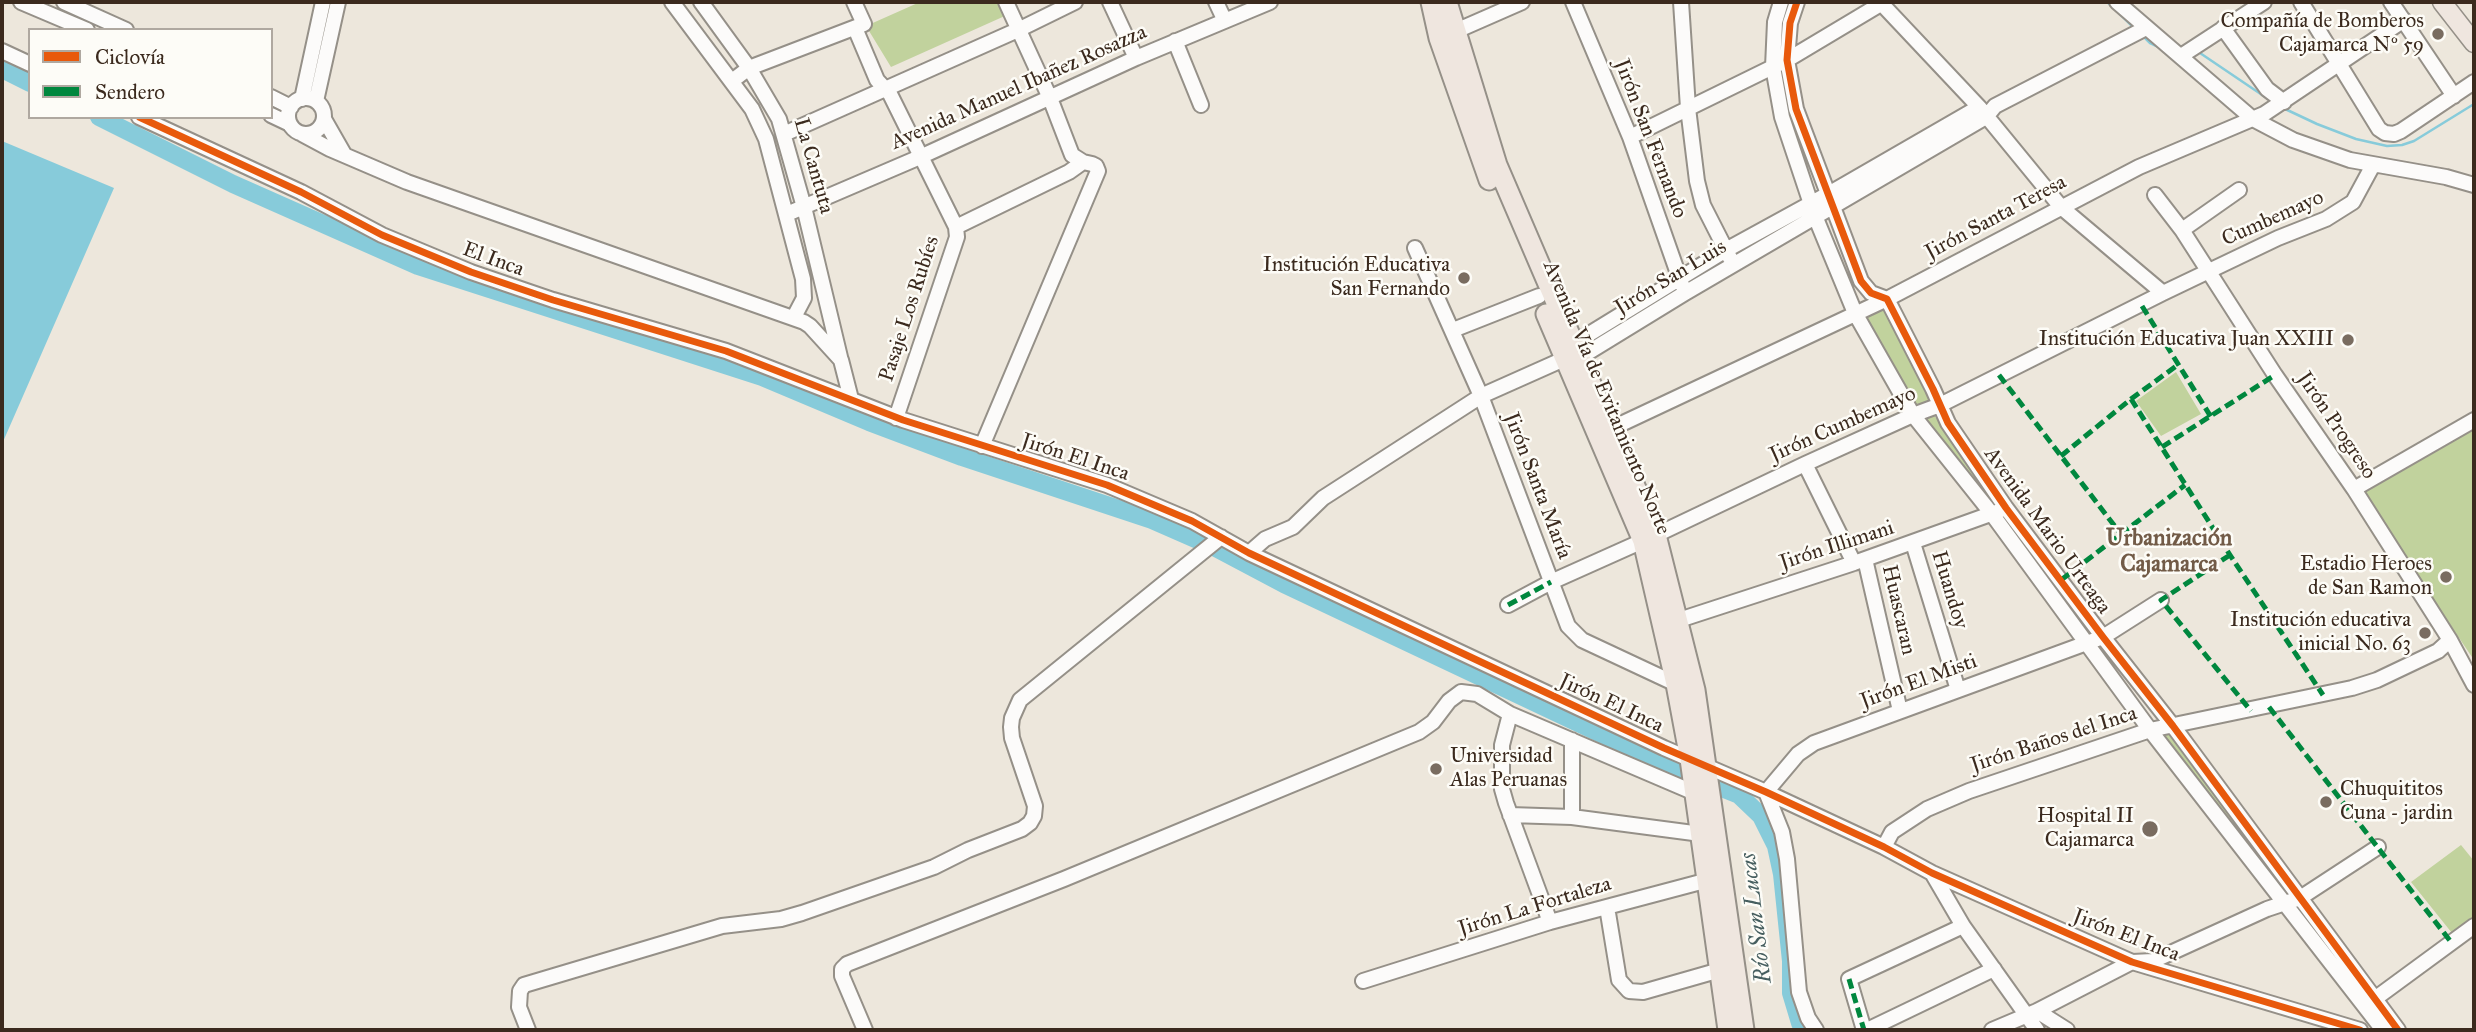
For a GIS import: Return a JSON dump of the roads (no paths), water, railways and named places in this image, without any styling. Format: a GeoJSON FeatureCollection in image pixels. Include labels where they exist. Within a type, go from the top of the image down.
{"type":"FeatureCollection","features":[{"type":"Feature","properties":{"kind":"highway","name":"Avenida Vía de Evitamiento Norte"},"geometry":{"type":"LineString","coordinates":[[1431,2],[1447,35],[1539,296],[1572,354]]}},
{"type":"Feature","properties":{"kind":"highway"},"geometry":{"type":"LineString","coordinates":[[1447,2],[1447,35]]}},
{"type":"Feature","properties":{"kind":"highway"},"geometry":{"type":"LineString","coordinates":[[1506,204],[1650,538]]}},
{"type":"Feature","properties":{"kind":"highway","name":"Avenida Vía de Evitamiento Norte"},"geometry":{"type":"LineString","coordinates":[[1650,538],[1679,620],[1695,690],[1699,766],[1714,879],[1720,970],[1728,1030]]}},
{"type":"Feature","properties":{"kind":"highway","name":"Avenida Vía de Evitamiento Norte"},"geometry":{"type":"LineString","coordinates":[[1650,538],[1676,684],[1699,766]]}},
{"type":"Feature","properties":{"kind":"highway","name":"Avenida Vía de Evitamiento Norte"},"geometry":{"type":"LineString","coordinates":[[1703,794],[1701,834],[1714,879],[1744,1030]]}},
{"type":"Feature","properties":{"kind":"main road"},"geometry":{"type":"LineString","coordinates":[[2442,2],[2474,43]]}},
{"type":"Feature","properties":{"kind":"main road"},"geometry":{"type":"LineString","coordinates":[[2454,2],[2474,29]]}},
{"type":"Feature","properties":{"kind":"street"},"geometry":{"type":"LineString","coordinates":[[21,2],[82,28]]}},
{"type":"Feature","properties":{"kind":"street"},"geometry":{"type":"LineString","coordinates":[[64,2],[122,28]]}},
{"type":"Feature","properties":{"kind":"street"},"geometry":{"type":"LineString","coordinates":[[303,102],[323,2]]}},
{"type":"Feature","properties":{"kind":"street"},"geometry":{"type":"LineString","coordinates":[[296,129],[288,115],[303,102],[338,2]]}},
{"type":"Feature","properties":{"kind":"street","name":"La Cantuta"},"geometry":{"type":"LineString","coordinates":[[701,2],[771,102],[784,134],[851,399]]}},
{"type":"Feature","properties":{"kind":"street","name":"Pasaje Los Rubíes"},"geometry":{"type":"LineString","coordinates":[[853,2],[877,80],[886,89],[956,227],[957,237],[896,418]]}},
{"type":"Feature","properties":{"kind":"street"},"geometry":{"type":"LineString","coordinates":[[982,446],[1096,180],[1096,166],[1072,155],[1050,98],[1006,2]]}},
{"type":"Feature","properties":{"kind":"street"},"geometry":{"type":"LineString","coordinates":[[784,134],[1075,2]]}},
{"type":"Feature","properties":{"kind":"street"},"geometry":{"type":"LineString","coordinates":[[1110,2],[1136,58]]}},
{"type":"Feature","properties":{"kind":"street"},"geometry":{"type":"LineString","coordinates":[[1216,2],[1224,19]]}},
{"type":"Feature","properties":{"kind":"street","name":"Avenida Manuel Ibañez Rosazza"},"geometry":{"type":"LineString","coordinates":[[787,214],[920,157],[1224,19],[1270,2]]}},
{"type":"Feature","properties":{"kind":"street"},"geometry":{"type":"LineString","coordinates":[[1447,35],[1522,2]]}},
{"type":"Feature","properties":{"kind":"street","name":"Jirón San Fernando"},"geometry":{"type":"LineString","coordinates":[[1573,2],[1630,137],[1682,286]]}},
{"type":"Feature","properties":{"kind":"street"},"geometry":{"type":"LineString","coordinates":[[1681,2],[1688,108],[1700,193],[1703,205],[1735,265]]}},
{"type":"Feature","properties":{"kind":"street","name":"Avenida Mario Urteaga"},"geometry":{"type":"LineString","coordinates":[[1781,2],[1776,22],[1782,117],[1813,209],[1855,313],[1913,415],[1992,514],[2150,730],[2384,1030]]}},
{"type":"Feature","properties":{"kind":"street","name":"Avenida Mario Urteaga"},"geometry":{"type":"LineString","coordinates":[[1797,2],[1780,63],[1861,281],[1871,293],[1887,299],[1948,423],[2006,508],[2173,726],[2398,1030]]}},
{"type":"Feature","properties":{"kind":"street"},"geometry":{"type":"LineString","coordinates":[[1630,137],[1780,63],[1882,2],[1982,112],[2061,207],[2163,293]]}},
{"type":"Feature","properties":{"kind":"street"},"geometry":{"type":"LineString","coordinates":[[2117,2],[2140,32],[2181,56],[2253,119],[2312,148],[2341,158],[2446,177],[2474,186]]}},
{"type":"Feature","properties":{"kind":"street"},"geometry":{"type":"LineString","coordinates":[[2181,56],[2264,2]]}},
{"type":"Feature","properties":{"kind":"street"},"geometry":{"type":"LineString","coordinates":[[2301,2],[2379,130],[2385,134],[2401,131],[2474,82]]}},
{"type":"Feature","properties":{"kind":"street"},"geometry":{"type":"LineString","coordinates":[[2391,2],[2454,96]]}},
{"type":"Feature","properties":{"kind":"street","name":"La Cantuta"},"geometry":{"type":"LineString","coordinates":[[678,4],[752,109],[763,131],[787,214],[804,289],[801,306],[794,317]]}},
{"type":"Feature","properties":{"kind":"street","name":"Jirón Santa Teresa"},"geometry":{"type":"LineString","coordinates":[[1603,432],[1887,299],[2139,167],[2253,119],[2280,104],[2404,20]]}},
{"type":"Feature","properties":{"kind":"street"},"geometry":{"type":"LineString","coordinates":[[732,81],[749,68],[859,26]]}},
{"type":"Feature","properties":{"kind":"street"},"geometry":{"type":"LineString","coordinates":[[2223,28],[2280,104]]}},
{"type":"Feature","properties":{"kind":"street","name":"Jirón San Luis"},"geometry":{"type":"LineString","coordinates":[[1248,553],[1265,539],[1293,527],[1323,498],[1480,396],[1572,354],[1682,286],[1726,250],[1832,199],[1982,112],[2140,32]]}},
{"type":"Feature","properties":{"kind":"street"},"geometry":{"type":"LineString","coordinates":[[1175,41],[1201,105]]}},
{"type":"Feature","properties":{"kind":"street"},"geometry":{"type":"LineString","coordinates":[[2,51],[28,63]]}},
{"type":"Feature","properties":{"kind":"street"},"geometry":{"type":"LineString","coordinates":[[273,97],[303,102],[323,109],[324,119],[344,154]]}},
{"type":"Feature","properties":{"kind":"street"},"geometry":{"type":"LineString","coordinates":[[273,116],[330,149],[407,182],[794,317],[810,326],[841,360]]}},
{"type":"Feature","properties":{"kind":"street","name":"El Inca"},"geometry":{"type":"LineString","coordinates":[[143,119],[301,192],[382,235],[471,272],[552,300],[726,351],[851,399]]}},
{"type":"Feature","properties":{"kind":"street"},"geometry":{"type":"LineString","coordinates":[[296,129],[316,131],[324,119]]}},
{"type":"Feature","properties":{"kind":"street"},"geometry":{"type":"LineString","coordinates":[[956,227],[1069,172],[1083,162]]}},
{"type":"Feature","properties":{"kind":"street","name":"Cumbemayo"},"geometry":{"type":"LineString","coordinates":[[2209,271],[2343,210],[2353,202],[2373,165]]}},
{"type":"Feature","properties":{"kind":"street"},"geometry":{"type":"LineString","coordinates":[[2182,230],[2239,190]]}},
{"type":"Feature","properties":{"kind":"street","name":"Jirón Progreso"},"geometry":{"type":"LineString","coordinates":[[2155,195],[2182,230],[2354,489],[2450,640],[2474,685]]}},
{"type":"Feature","properties":{"kind":"street","name":"Jirón San Luis"},"geometry":{"type":"LineString","coordinates":[[1682,286],[1735,265],[1813,209]]}},
{"type":"Feature","properties":{"kind":"street","name":"Jirón Santa María"},"geometry":{"type":"LineString","coordinates":[[1415,248],[1480,396],[1567,626],[1573,634],[1593,646],[1676,684]]}},
{"type":"Feature","properties":{"kind":"street","name":"Jirón Cumbemayo"},"geometry":{"type":"LineString","coordinates":[[1508,605],[1551,582],[1805,464],[1940,405],[2209,271]]}},
{"type":"Feature","properties":{"kind":"street"},"geometry":{"type":"LineString","coordinates":[[1453,330],[1539,296]]}},
{"type":"Feature","properties":{"kind":"street"},"geometry":{"type":"LineString","coordinates":[[810,326],[823,322],[830,315]]}},
{"type":"Feature","properties":{"kind":"street","name":"Jirón El Inca"},"geometry":{"type":"LineString","coordinates":[[851,399],[896,418],[1107,485],[1192,521],[1248,553],[1699,766],[1766,792],[1884,847],[1932,873],[2132,962],[2360,1030]]}},
{"type":"Feature","properties":{"kind":"street"},"geometry":{"type":"LineString","coordinates":[[2354,489],[2474,420]]}},
{"type":"Feature","properties":{"kind":"street","name":"Huascaran"},"geometry":{"type":"LineString","coordinates":[[1805,464],[1860,561],[1900,711]]}},
{"type":"Feature","properties":{"kind":"street","name":"Jirón Illimani"},"geometry":{"type":"LineString","coordinates":[[1679,620],[1913,543],[2006,508]]}},
{"type":"Feature","properties":{"kind":"street"},"geometry":{"type":"LineString","coordinates":[[528,1030],[519,1007],[520,991],[524,985],[722,926],[781,919],[802,913],[934,867],[968,850],[1022,829],[1034,816],[1035,806],[1012,738],[1012,718],[1020,700],[1219,538]]}},
{"type":"Feature","properties":{"kind":"street","name":"Huandoy"},"geometry":{"type":"LineString","coordinates":[[1913,543],[1958,690]]}},
{"type":"Feature","properties":{"kind":"street","name":"Jirón El Misti"},"geometry":{"type":"LineString","coordinates":[[1766,792],[1798,754],[1814,743],[2103,637],[2161,600]]}},
{"type":"Feature","properties":{"kind":"street","name":"Jirón Baños del Inca"},"geometry":{"type":"LineString","coordinates":[[1884,847],[1892,832],[1927,809],[1969,791],[2150,730],[2352,688],[2376,680],[2438,650],[2450,640]]}},
{"type":"Feature","properties":{"kind":"street"},"geometry":{"type":"LineString","coordinates":[[865,1030],[842,976],[842,969],[847,964],[1064,879],[1419,732],[1433,722],[1455,695],[1461,692],[1477,694],[1510,714],[1703,794]]}},
{"type":"Feature","properties":{"kind":"street"},"geometry":{"type":"LineString","coordinates":[[1510,714],[1504,733],[1503,789],[1550,922]]}},
{"type":"Feature","properties":{"kind":"street"},"geometry":{"type":"LineString","coordinates":[[1572,740],[1573,817]]}},
{"type":"Feature","properties":{"kind":"street"},"geometry":{"type":"LineString","coordinates":[[1766,792],[1782,832],[1787,859],[1799,992],[1808,1018],[1816,1030]]}},
{"type":"Feature","properties":{"kind":"street"},"geometry":{"type":"LineString","coordinates":[[1510,815],[1573,817],[1701,834]]}},
{"type":"Feature","properties":{"kind":"street"},"geometry":{"type":"LineString","coordinates":[[2236,842],[2252,833]]}},
{"type":"Feature","properties":{"kind":"street"},"geometry":{"type":"LineString","coordinates":[[1992,1030],[2032,1013],[2132,962],[2150,962],[2300,898],[2378,848]]}},
{"type":"Feature","properties":{"kind":"street"},"geometry":{"type":"LineString","coordinates":[[1932,873],[1963,926],[1994,969],[2032,1013],[2067,1030]]}},
{"type":"Feature","properties":{"kind":"street","name":"Jirón La Fortaleza"},"geometry":{"type":"LineString","coordinates":[[1363,981],[1550,922],[1714,879]]}},
{"type":"Feature","properties":{"kind":"street"},"geometry":{"type":"LineString","coordinates":[[1607,906],[1619,980],[1629,991],[1643,992],[1720,970]]}},
{"type":"Feature","properties":{"kind":"street"},"geometry":{"type":"LineString","coordinates":[[1963,926],[1849,979],[1866,1030],[1994,969]]}},
{"type":"Feature","properties":{"kind":"street"},"geometry":{"type":"LineString","coordinates":[[2376,999],[2474,926]]}},
{"type":"Feature","properties":{"kind":"street"},"geometry":{"type":"LineString","coordinates":[[2032,1013],[2037,1030]]}},
{"type":"Feature","properties":{"kind":"water"},"geometry":{"type":"Polygon","coordinates":[[[2,141],[114,188],[2,444],[2,141]]]}},
{"type":"Feature","properties":{"kind":"waterway"},"geometry":{"type":"LineString","coordinates":[[2107,2],[2113,7]]}},
{"type":"Feature","properties":{"kind":"waterway"},"geometry":{"type":"LineString","coordinates":[[2118,12],[2135,29]]}},
{"type":"Feature","properties":{"kind":"waterway"},"geometry":{"type":"LineString","coordinates":[[2143,36],[2163,49]]}},
{"type":"Feature","properties":{"kind":"waterway"},"geometry":{"type":"LineString","coordinates":[[2200,53],[2274,103]]}},
{"type":"Feature","properties":{"kind":"waterway","name":"Río San Lucas"},"geometry":{"type":"LineString","coordinates":[[2,69],[28,82]]}},
{"type":"Feature","properties":{"kind":"waterway"},"geometry":{"type":"LineString","coordinates":[[2283,108],[2356,139],[2387,146],[2414,141],[2474,104]]}},
{"type":"Feature","properties":{"kind":"waterway","name":"Río San Lucas"},"geometry":{"type":"LineString","coordinates":[[103,119],[233,184],[418,266],[762,377],[962,457],[1152,520],[1216,548],[1284,584],[1678,770]]}},
{"type":"Feature","properties":{"kind":"waterway","name":"Río San Lucas"},"geometry":{"type":"LineString","coordinates":[[1714,785],[1739,795],[1761,816],[1776,846],[1782,874],[1791,961],[1791,993],[1800,1023],[1805,1030]]}},
{"type":"Feature","properties":{"kind":"place","name":"Compañía de Bomberos Cajamarca Nº 59"},"geometry":{"type":"Point","coordinates":[2438,34]}},
{"type":"Feature","properties":{"kind":"place","name":"Institución Educativa San Fernando"},"geometry":{"type":"Point","coordinates":[1464,278]}},
{"type":"Feature","properties":{"kind":"place","name":"Institución Educativa Juan XXIII"},"geometry":{"type":"Point","coordinates":[2348,340]}},
{"type":"Feature","properties":{"kind":"place","name":"Estadio Heroes de San Ramon"},"geometry":{"type":"Point","coordinates":[2446,577]}},
{"type":"Feature","properties":{"kind":"place","name":"Institución educativa inicial No. 63"},"geometry":{"type":"Point","coordinates":[2425,633]}},
{"type":"Feature","properties":{"kind":"place","name":"Universidad Alas Peruanas"},"geometry":{"type":"Point","coordinates":[1436,769]}},
{"type":"Feature","properties":{"kind":"place","name":"Chuquititos Cuna - jardin"},"geometry":{"type":"Point","coordinates":[2326,802]}},
{"type":"Feature","properties":{"kind":"place","name":"Hospital II Cajamarca"},"geometry":{"type":"Point","coordinates":[2150,829]}},
{"type":"Feature","properties":{"kind":"district","name":"Urbanización Cajamarca"},"geometry":{"type":"Point","coordinates":[2169,552]}}]}
